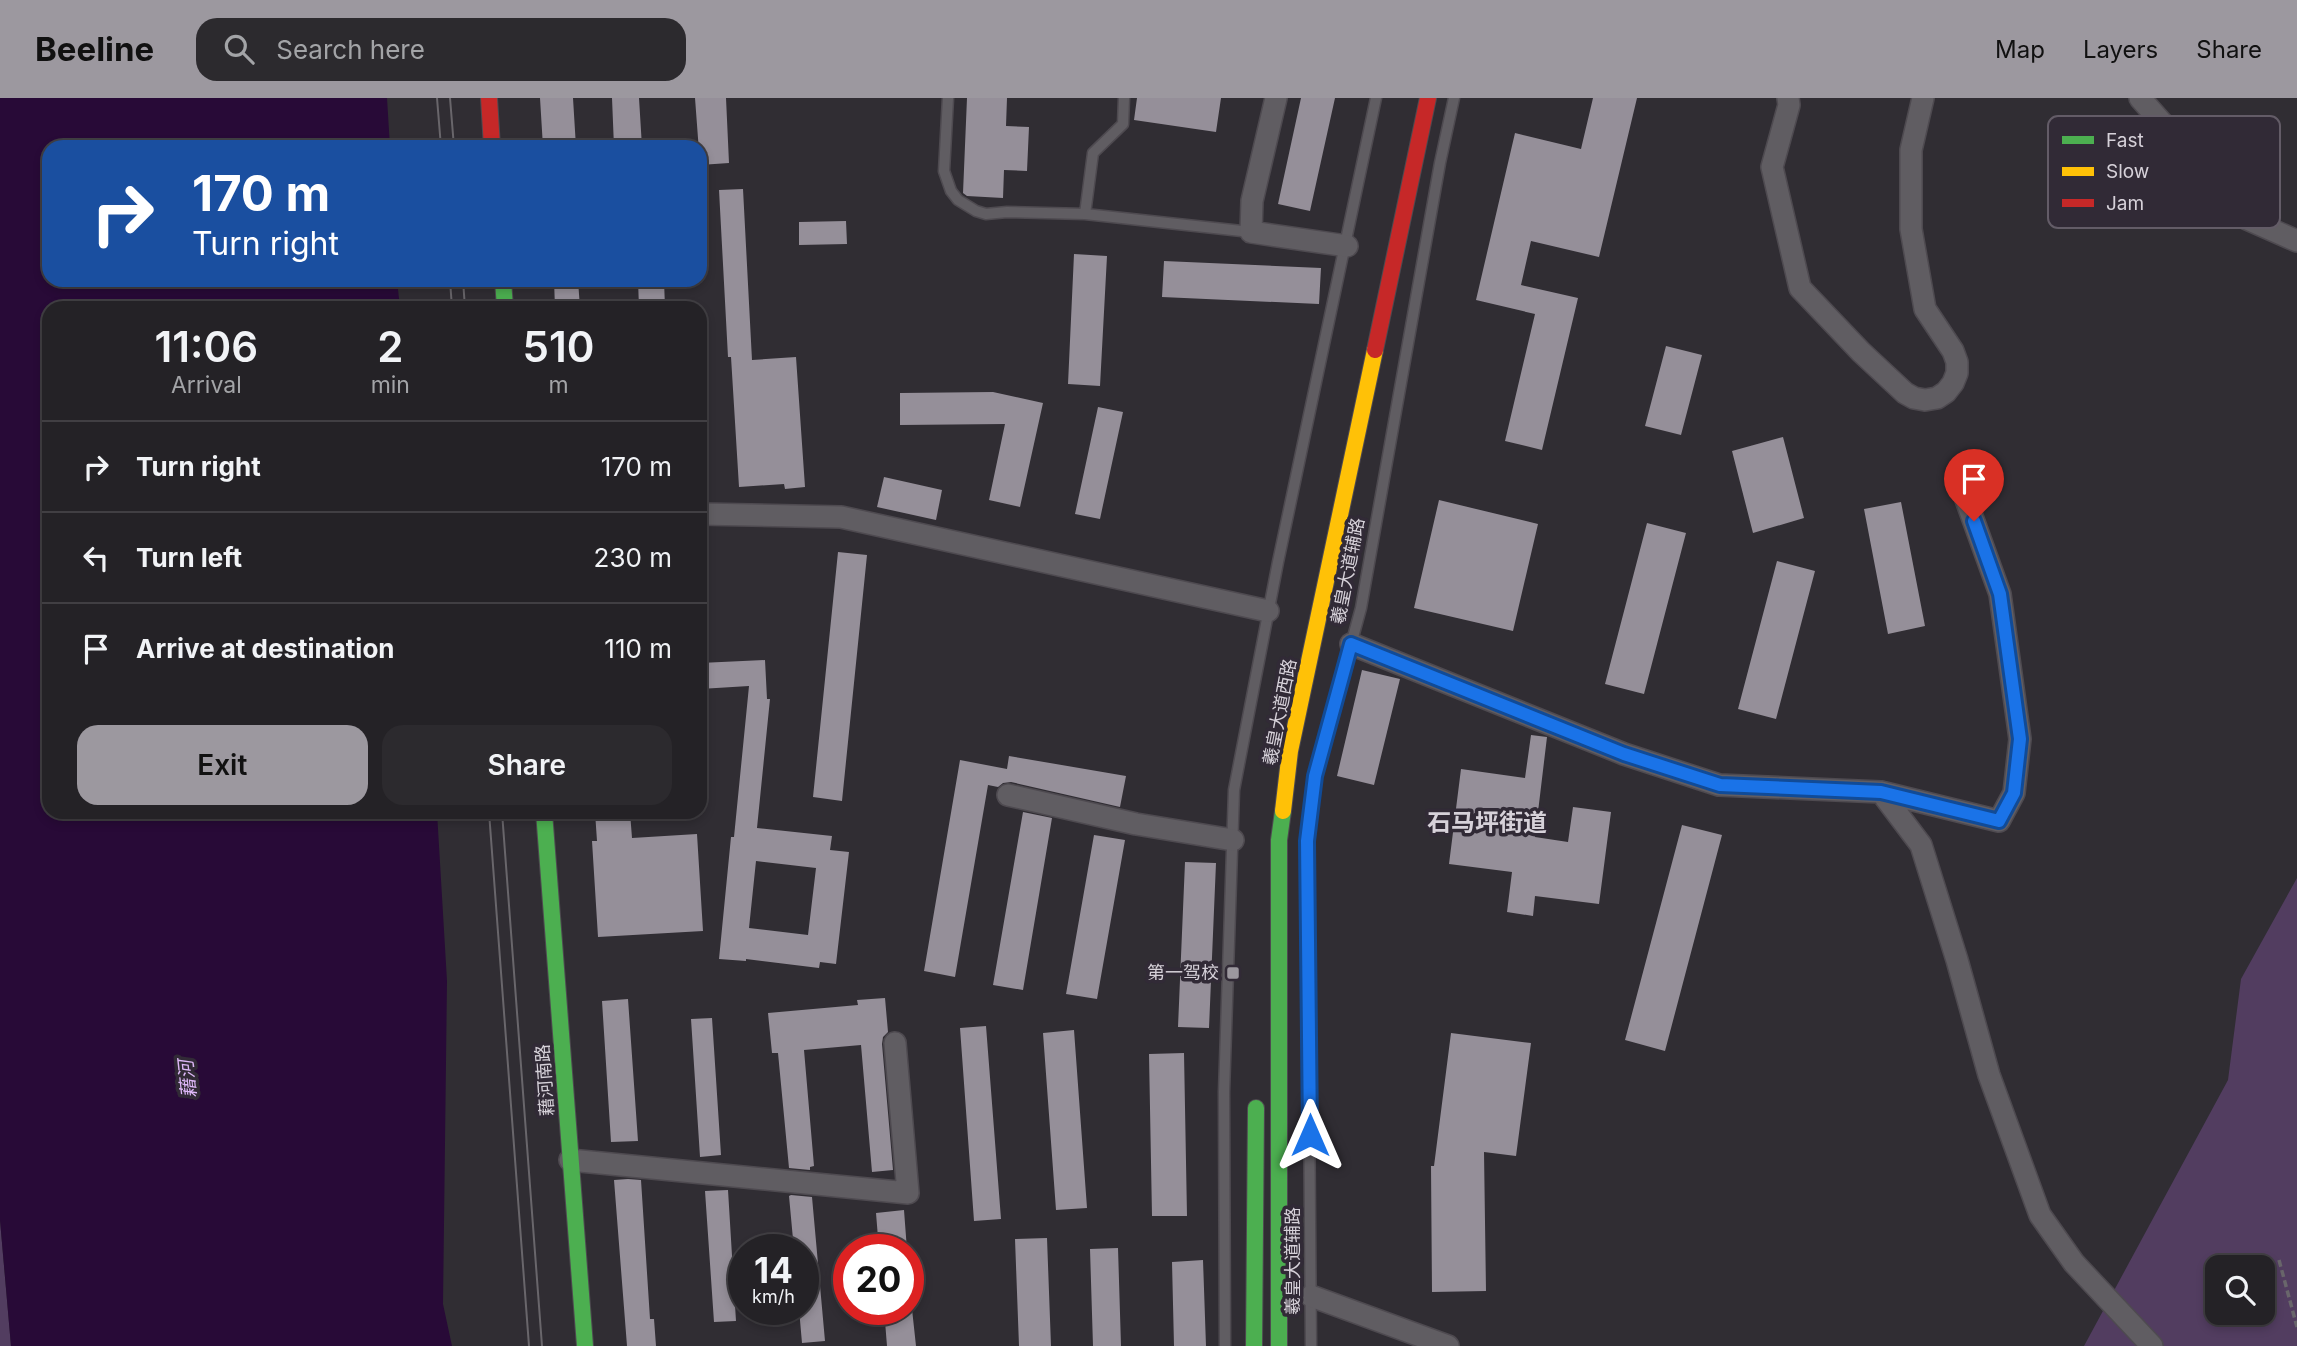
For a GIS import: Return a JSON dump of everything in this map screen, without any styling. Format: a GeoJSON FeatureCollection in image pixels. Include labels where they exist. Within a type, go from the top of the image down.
{"type":"FeatureCollection","features":[{"type":"Feature","properties":{"kind":"main road"},"geometry":{"type":"LineString","coordinates":[[489,98],[492,140]]}},
{"type":"Feature","properties":{"kind":"main road","name":"羲皇大道西路"},"geometry":{"type":"LineString","coordinates":[[1279,1346],[1279,841],[1290,751],[1428,98]]}},
{"type":"Feature","properties":{"kind":"main road","name":"藉河南路"},"geometry":{"type":"LineString","coordinates":[[545,819],[585,1346]]}},
{"type":"Feature","properties":{"kind":"main road"},"geometry":{"type":"LineString","coordinates":[[1254,1346],[1256,1086]]}},
{"type":"Feature","properties":{"kind":"street"},"geometry":{"type":"LineString","coordinates":[[1276,98],[1252,201],[1251,232],[1347,246]]}},
{"type":"Feature","properties":{"kind":"street"},"geometry":{"type":"LineString","coordinates":[[1788,98],[1789,105],[1772,167],[1800,288],[1861,352],[1905,393],[1925,400],[1937,398],[1946,392],[1957,373],[1957,362],[1953,351],[1924,309],[1911,229],[1912,150],[1923,98]]}},
{"type":"Feature","properties":{"kind":"street"},"geometry":{"type":"LineString","coordinates":[[2140,98],[2156,116]]}},
{"type":"Feature","properties":{"kind":"street"},"geometry":{"type":"LineString","coordinates":[[2267,228],[2297,241]]}},
{"type":"Feature","properties":{"kind":"street"},"geometry":{"type":"LineString","coordinates":[[1351,644],[1624,754],[1720,785],[1881,792],[1999,821],[2014,793],[2020,739],[2000,594],[1965,497]]}},
{"type":"Feature","properties":{"kind":"street"},"geometry":{"type":"LineString","coordinates":[[707,514],[841,517],[1269,611]]}},
{"type":"Feature","properties":{"kind":"street"},"geometry":{"type":"LineString","coordinates":[[1881,792],[1921,845],[1989,1075],[2040,1215],[2074,1263],[2152,1346]]}},
{"type":"Feature","properties":{"kind":"street"},"geometry":{"type":"LineString","coordinates":[[1008,795],[1136,824],[1233,840]]}},
{"type":"Feature","properties":{"kind":"street"},"geometry":{"type":"LineString","coordinates":[[570,1160],[908,1193],[895,1042]]}},
{"type":"Feature","properties":{"kind":"street"},"geometry":{"type":"LineString","coordinates":[[1311,1296],[1448,1346]]}},
{"type":"Feature","properties":{"kind":"lane"},"geometry":{"type":"LineString","coordinates":[[948,98],[944,171],[951,191],[958,200],[976,211],[986,214],[1085,214],[1251,232]]}},
{"type":"Feature","properties":{"kind":"lane"},"geometry":{"type":"LineString","coordinates":[[1085,214],[1093,153],[1123,124],[1124,98]]}},
{"type":"Feature","properties":{"kind":"lane"},"geometry":{"type":"LineString","coordinates":[[1225,1346],[1223,1092],[1234,790],[1376,98]]}},
{"type":"Feature","properties":{"kind":"lane","name":"羲皇大道辅路"},"geometry":{"type":"LineString","coordinates":[[1311,1346],[1307,841],[1315,776],[1361,608],[1440,163],[1454,98]]}},
{"type":"Feature","properties":{"kind":"path"},"geometry":{"type":"LineString","coordinates":[[2278,1260],[2297,1327]]}},
{"type":"Feature","properties":{"kind":"shaded area"},"geometry":{"type":"Polygon","coordinates":[[[2297,878],[2297,1346],[2084,1346],[2228,1080],[2241,979],[2297,878]]]}},
{"type":"Feature","properties":{"kind":"shaded area"},"geometry":{"type":"Polygon","coordinates":[[[0,1220],[11,1346],[0,1346],[0,1220]]]}},
{"type":"Feature","properties":{"kind":"water","name":"藉河"},"geometry":{"type":"Polygon","coordinates":[[[0,98],[387,98],[390,140],[42,140],[42,287],[398,287],[399,301],[42,301],[42,819],[437,819],[447,981],[443,1304],[452,1346],[11,1346],[0,1220],[0,98]]]}},
{"type":"Feature","properties":{"kind":"building"},"geometry":{"type":"Polygon","coordinates":[[[540,98],[573,98],[576,140],[543,140],[540,98]]]}},
{"type":"Feature","properties":{"kind":"building"},"geometry":{"type":"Polygon","coordinates":[[[612,98],[639,98],[642,140],[614,140],[612,98]]]}},
{"type":"Feature","properties":{"kind":"building"},"geometry":{"type":"Polygon","coordinates":[[[695,98],[726,98],[729,163],[707,165],[707,140],[698,140],[695,98]]]}},
{"type":"Feature","properties":{"kind":"building"},"geometry":{"type":"Polygon","coordinates":[[[967,98],[1007,98],[1006,126],[1029,127],[1027,171],[1004,170],[1003,198],[967,196],[963,193],[967,98]]]}},
{"type":"Feature","properties":{"kind":"building"},"geometry":{"type":"Polygon","coordinates":[[[1137,98],[1221,98],[1216,132],[1134,120],[1137,98]]]}},
{"type":"Feature","properties":{"kind":"building"},"geometry":{"type":"Polygon","coordinates":[[[1301,98],[1335,98],[1310,211],[1278,204],[1301,98]]]}},
{"type":"Feature","properties":{"kind":"building"},"geometry":{"type":"Polygon","coordinates":[[[1593,98],[1637,98],[1599,257],[1531,241],[1521,285],[1578,298],[1542,450],[1505,441],[1535,314],[1476,300],[1515,133],[1581,149],[1593,98]]]}},
{"type":"Feature","properties":{"kind":"building"},"geometry":{"type":"Polygon","coordinates":[[[743,189],[752,360],[796,357],[805,487],[785,489],[784,484],[739,487],[731,357],[728,357],[719,190],[743,189]]]}},
{"type":"Feature","properties":{"kind":"building"},"geometry":{"type":"Polygon","coordinates":[[[846,221],[847,244],[799,245],[799,222],[846,221]]]}},
{"type":"Feature","properties":{"kind":"building"},"geometry":{"type":"Polygon","coordinates":[[[1074,254],[1107,256],[1100,386],[1068,384],[1074,254]]]}},
{"type":"Feature","properties":{"kind":"building"},"geometry":{"type":"Polygon","coordinates":[[[1164,261],[1321,268],[1319,304],[1162,297],[1164,261]]]}},
{"type":"Feature","properties":{"kind":"building"},"geometry":{"type":"Polygon","coordinates":[[[554,287],[578,287],[580,301],[555,301],[554,287]]]}},
{"type":"Feature","properties":{"kind":"building"},"geometry":{"type":"Polygon","coordinates":[[[638,287],[664,287],[665,301],[639,301],[638,287]]]}},
{"type":"Feature","properties":{"kind":"building"},"geometry":{"type":"Polygon","coordinates":[[[1666,346],[1702,355],[1681,435],[1645,426],[1666,346]]]}},
{"type":"Feature","properties":{"kind":"building"},"geometry":{"type":"Polygon","coordinates":[[[993,392],[1043,403],[1020,507],[989,500],[1005,424],[900,425],[900,393],[993,392]]]}},
{"type":"Feature","properties":{"kind":"building"},"geometry":{"type":"Polygon","coordinates":[[[1098,407],[1123,412],[1100,519],[1075,514],[1098,407]]]}},
{"type":"Feature","properties":{"kind":"building"},"geometry":{"type":"Polygon","coordinates":[[[1783,437],[1804,518],[1753,533],[1732,451],[1783,437]]]}},
{"type":"Feature","properties":{"kind":"building"},"geometry":{"type":"Polygon","coordinates":[[[884,477],[942,490],[936,520],[877,507],[884,477]]]}},
{"type":"Feature","properties":{"kind":"building"},"geometry":{"type":"Polygon","coordinates":[[[1439,500],[1538,524],[1513,631],[1414,608],[1439,500]]]}},
{"type":"Feature","properties":{"kind":"building"},"geometry":{"type":"Polygon","coordinates":[[[1901,502],[1925,626],[1888,634],[1864,509],[1901,502]]]}},
{"type":"Feature","properties":{"kind":"building"},"geometry":{"type":"Polygon","coordinates":[[[1647,523],[1686,533],[1644,694],[1605,684],[1647,523]]]}},
{"type":"Feature","properties":{"kind":"building"},"geometry":{"type":"Polygon","coordinates":[[[838,552],[867,555],[842,801],[813,797],[838,552]]]}},
{"type":"Feature","properties":{"kind":"building"},"geometry":{"type":"Polygon","coordinates":[[[1777,561],[1815,571],[1776,719],[1738,709],[1777,561]]]}},
{"type":"Feature","properties":{"kind":"building"},"geometry":{"type":"Polygon","coordinates":[[[765,660],[767,699],[770,699],[757,828],[832,836],[830,850],[849,852],[836,964],[820,962],[819,968],[746,959],[719,959],[749,686],[707,689],[707,663],[765,660]],[[756,861],[749,928],[808,935],[816,868],[756,861]]]}},
{"type":"Feature","properties":{"kind":"building"},"geometry":{"type":"Polygon","coordinates":[[[1362,670],[1400,679],[1374,785],[1337,776],[1362,670]]]}},
{"type":"Feature","properties":{"kind":"building"},"geometry":{"type":"Polygon","coordinates":[[[1531,735],[1547,737],[1535,837],[1568,842],[1573,807],[1611,812],[1599,904],[1535,896],[1533,916],[1507,912],[1512,872],[1449,864],[1461,769],[1525,778],[1531,735]]]}},
{"type":"Feature","properties":{"kind":"building"},"geometry":{"type":"Polygon","coordinates":[[[1009,756],[1126,776],[1120,807],[1011,782],[998,787],[988,785],[955,977],[924,971],[960,760],[1007,769],[1009,756]]]}},
{"type":"Feature","properties":{"kind":"building"},"geometry":{"type":"Polygon","coordinates":[[[1023,812],[1052,818],[1023,990],[993,985],[1023,812]]]}},
{"type":"Feature","properties":{"kind":"building"},"geometry":{"type":"Polygon","coordinates":[[[595,819],[631,819],[632,838],[697,834],[703,931],[598,937],[592,841],[597,841],[595,819]]]}},
{"type":"Feature","properties":{"kind":"building"},"geometry":{"type":"Polygon","coordinates":[[[1682,825],[1722,835],[1665,1051],[1625,1040],[1682,825]]]}},
{"type":"Feature","properties":{"kind":"building"},"geometry":{"type":"Polygon","coordinates":[[[1094,835],[1125,840],[1097,999],[1066,994],[1094,835]]]}},
{"type":"Feature","properties":{"kind":"building"},"geometry":{"type":"Polygon","coordinates":[[[1185,862],[1216,863],[1209,1028],[1178,1027],[1185,862]]]}},
{"type":"Feature","properties":{"kind":"building"},"geometry":{"type":"Polygon","coordinates":[[[885,998],[888,1032],[883,1037],[882,1044],[893,1170],[872,1172],[861,1045],[804,1050],[814,1166],[810,1167],[810,1170],[789,1168],[778,1053],[772,1053],[768,1013],[858,1005],[857,1000],[885,998]]]}},
{"type":"Feature","properties":{"kind":"building"},"geometry":{"type":"Polygon","coordinates":[[[628,999],[638,1141],[611,1142],[602,1001],[628,999]]]}},
{"type":"Feature","properties":{"kind":"building"},"geometry":{"type":"Polygon","coordinates":[[[712,1018],[721,1155],[700,1157],[691,1019],[712,1018]]]}},
{"type":"Feature","properties":{"kind":"building"},"geometry":{"type":"Polygon","coordinates":[[[986,1026],[1001,1219],[974,1221],[960,1028],[986,1026]]]}},
{"type":"Feature","properties":{"kind":"building"},"geometry":{"type":"Polygon","coordinates":[[[1074,1030],[1087,1208],[1056,1210],[1043,1033],[1074,1030]]]}},
{"type":"Feature","properties":{"kind":"building"},"geometry":{"type":"Polygon","coordinates":[[[1451,1033],[1531,1043],[1516,1156],[1484,1152],[1486,1291],[1432,1292],[1431,1166],[1434,1166],[1451,1033]]]}},
{"type":"Feature","properties":{"kind":"building"},"geometry":{"type":"Polygon","coordinates":[[[1184,1053],[1187,1216],[1152,1216],[1149,1054],[1184,1053]]]}},
{"type":"Feature","properties":{"kind":"building"},"geometry":{"type":"Polygon","coordinates":[[[614,1180],[641,1180],[650,1319],[654,1319],[656,1346],[627,1346],[614,1180]]]}},
{"type":"Feature","properties":{"kind":"building"},"geometry":{"type":"Polygon","coordinates":[[[728,1190],[731,1234],[728,1234],[728,1321],[714,1322],[705,1191],[728,1190]]]}},
{"type":"Feature","properties":{"kind":"building"},"geometry":{"type":"Polygon","coordinates":[[[789,1196],[812,1197],[815,1234],[793,1234],[789,1196]]]}},
{"type":"Feature","properties":{"kind":"building"},"geometry":{"type":"Polygon","coordinates":[[[904,1210],[906,1234],[878,1234],[876,1213],[904,1210]]]}},
{"type":"Feature","properties":{"kind":"building"},"geometry":{"type":"Polygon","coordinates":[[[1047,1238],[1051,1346],[1019,1346],[1015,1239],[1047,1238]]]}},
{"type":"Feature","properties":{"kind":"building"},"geometry":{"type":"Polygon","coordinates":[[[1118,1248],[1121,1346],[1093,1346],[1090,1249],[1118,1248]]]}},
{"type":"Feature","properties":{"kind":"building"},"geometry":{"type":"Polygon","coordinates":[[[1203,1260],[1206,1346],[1174,1346],[1172,1262],[1203,1260]]]}},
{"type":"Feature","properties":{"kind":"building"},"geometry":{"type":"Polygon","coordinates":[[[819,1275],[825,1341],[802,1343],[800,1325],[819,1325],[819,1275]]]}},
{"type":"Feature","properties":{"kind":"building"},"geometry":{"type":"Polygon","coordinates":[[[885,1325],[914,1325],[916,1346],[887,1346],[885,1325]]]}},
{"type":"Feature","properties":{"kind":"tram line"},"geometry":{"type":"LineString","coordinates":[[437,98],[440,140]]}},
{"type":"Feature","properties":{"kind":"tram line"},"geometry":{"type":"LineString","coordinates":[[450,98],[453,140]]}},
{"type":"Feature","properties":{"kind":"tram line"},"geometry":{"type":"LineString","coordinates":[[450,287],[452,301]]}},
{"type":"Feature","properties":{"kind":"tram line"},"geometry":{"type":"LineString","coordinates":[[464,287],[464,301]]}},
{"type":"Feature","properties":{"kind":"tram line"},"geometry":{"type":"LineString","coordinates":[[490,819],[529,1346]]}},
{"type":"Feature","properties":{"kind":"tram line"},"geometry":{"type":"LineString","coordinates":[[503,819],[542,1346]]}},
{"type":"Feature","properties":{"kind":"traffic: fast"},"geometry":{"type":"LineString","coordinates":[[504,287],[504,301]]}},
{"type":"Feature","properties":{"kind":"traffic: fast"},"geometry":{"type":"LineString","coordinates":[[1279,1346],[1279,840],[1283,811]]}},
{"type":"Feature","properties":{"kind":"traffic: fast"},"geometry":{"type":"LineString","coordinates":[[545,819],[585,1346]]}},
{"type":"Feature","properties":{"kind":"traffic: fast"},"geometry":{"type":"LineString","coordinates":[[1254,1346],[1256,1108]]}},
{"type":"Feature","properties":{"kind":"traffic: slow"},"geometry":{"type":"LineString","coordinates":[[1283,811],[1290,751],[1375,350]]}},
{"type":"Feature","properties":{"kind":"traffic: jam"},"geometry":{"type":"LineString","coordinates":[[489,98],[492,140]]}},
{"type":"Feature","properties":{"kind":"traffic: jam"},"geometry":{"type":"LineString","coordinates":[[1375,350],[1428,98]]}},
{"type":"Feature","properties":{"kind":"place","name":"第一驾校"},"geometry":{"type":"Point","coordinates":[1233,973]}},
{"type":"Feature","properties":{"kind":"district","name":"石马坪街道"},"geometry":{"type":"Point","coordinates":[1487,823]}},
{"type":"Feature","properties":{"kind":"route"},"geometry":{"type":"LineString","coordinates":[[1310,1135],[1307,841],[1315,776],[1351,644],[1624,754],[1720,785],[1881,792],[1999,821],[2014,793],[2020,739],[2000,594],[1974,521]]}}]}
